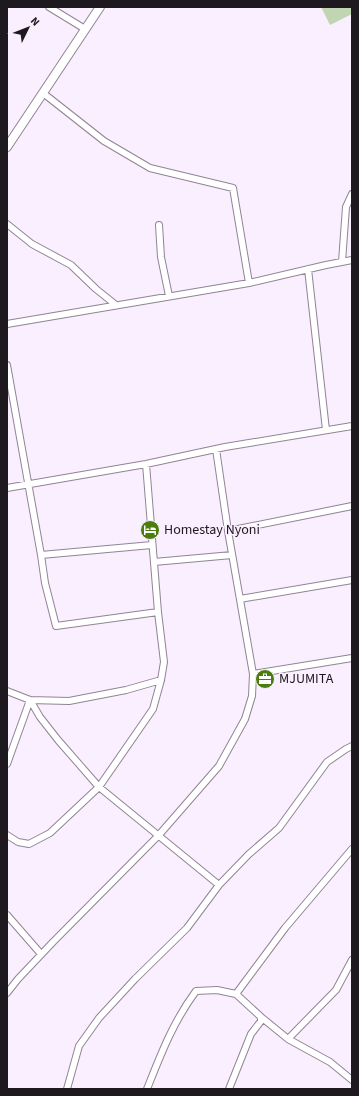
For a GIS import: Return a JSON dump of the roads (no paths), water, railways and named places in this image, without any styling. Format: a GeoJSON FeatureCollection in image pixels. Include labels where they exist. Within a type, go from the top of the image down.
{"type":"FeatureCollection","features":[{"type":"Feature","properties":{"kind":"street"},"geometry":{"type":"LineString","coordinates":[[49,7],[85,29]]}},
{"type":"Feature","properties":{"kind":"street"},"geometry":{"type":"LineString","coordinates":[[7,147],[100,7]]}},
{"type":"Feature","properties":{"kind":"street"},"geometry":{"type":"LineString","coordinates":[[43,93],[104,141],[150,168],[233,188],[250,283]]}},
{"type":"Feature","properties":{"kind":"street"},"geometry":{"type":"LineString","coordinates":[[342,262],[346,207],[352,194]]}},
{"type":"Feature","properties":{"kind":"street"},"geometry":{"type":"LineString","coordinates":[[7,224],[32,244],[71,265],[96,289],[116,305]]}},
{"type":"Feature","properties":{"kind":"street"},"geometry":{"type":"LineString","coordinates":[[159,225],[161,257],[169,296]]}},
{"type":"Feature","properties":{"kind":"street"},"geometry":{"type":"LineString","coordinates":[[7,324],[76,314],[116,305],[250,283],[352,260]]}},
{"type":"Feature","properties":{"kind":"street"},"geometry":{"type":"LineString","coordinates":[[308,269],[326,430]]}},
{"type":"Feature","properties":{"kind":"street"},"geometry":{"type":"LineString","coordinates":[[7,365],[45,583],[56,626],[158,612]]}},
{"type":"Feature","properties":{"kind":"street"},"geometry":{"type":"LineString","coordinates":[[7,488],[146,464],[216,449],[352,426]]}},
{"type":"Feature","properties":{"kind":"street"},"geometry":{"type":"LineString","coordinates":[[7,993],[41,954],[158,836],[219,766],[245,719],[252,696],[253,674],[228,531],[216,449]]}},
{"type":"Feature","properties":{"kind":"street"},"geometry":{"type":"LineString","coordinates":[[7,835],[18,842],[29,844],[50,833],[100,787],[153,709],[164,662],[158,612],[146,464]]}},
{"type":"Feature","properties":{"kind":"street"},"geometry":{"type":"LineString","coordinates":[[228,531],[352,506]]}},
{"type":"Feature","properties":{"kind":"street"},"geometry":{"type":"LineString","coordinates":[[41,555],[152,545]]}},
{"type":"Feature","properties":{"kind":"street"},"geometry":{"type":"LineString","coordinates":[[154,562],[232,555]]}},
{"type":"Feature","properties":{"kind":"street"},"geometry":{"type":"LineString","coordinates":[[240,599],[352,580]]}},
{"type":"Feature","properties":{"kind":"street"},"geometry":{"type":"LineString","coordinates":[[253,674],[352,658]]}},
{"type":"Feature","properties":{"kind":"street"},"geometry":{"type":"LineString","coordinates":[[7,691],[30,700],[69,701],[126,690],[161,680]]}},
{"type":"Feature","properties":{"kind":"street"},"geometry":{"type":"LineString","coordinates":[[7,764],[30,700]]}},
{"type":"Feature","properties":{"kind":"street"},"geometry":{"type":"LineString","coordinates":[[30,700],[40,717],[58,740],[100,787],[219,885]]}},
{"type":"Feature","properties":{"kind":"street"},"geometry":{"type":"LineString","coordinates":[[67,1089],[79,1046],[99,1018],[187,928],[219,885],[249,854],[279,828],[327,762],[346,748],[352,746]]}},
{"type":"Feature","properties":{"kind":"street"},"geometry":{"type":"LineString","coordinates":[[236,994],[285,928],[352,849]]}},
{"type":"Feature","properties":{"kind":"street"},"geometry":{"type":"LineString","coordinates":[[7,915],[41,954]]}},
{"type":"Feature","properties":{"kind":"street"},"geometry":{"type":"LineString","coordinates":[[288,1039],[336,990],[352,960]]}},
{"type":"Feature","properties":{"kind":"street"},"geometry":{"type":"LineString","coordinates":[[147,1089],[167,1040],[183,1009],[196,991],[218,990],[236,994],[288,1039],[330,1062],[352,1080]]}},
{"type":"Feature","properties":{"kind":"street"},"geometry":{"type":"LineString","coordinates":[[229,1089],[251,1034],[261,1017]]}},
{"type":"Feature","properties":{"kind":"place","name":"Homestay Nyoni"},"geometry":{"type":"Point","coordinates":[150,530]}},
{"type":"Feature","properties":{"kind":"place","name":"MJUMITA"},"geometry":{"type":"Point","coordinates":[265,679]}}]}
